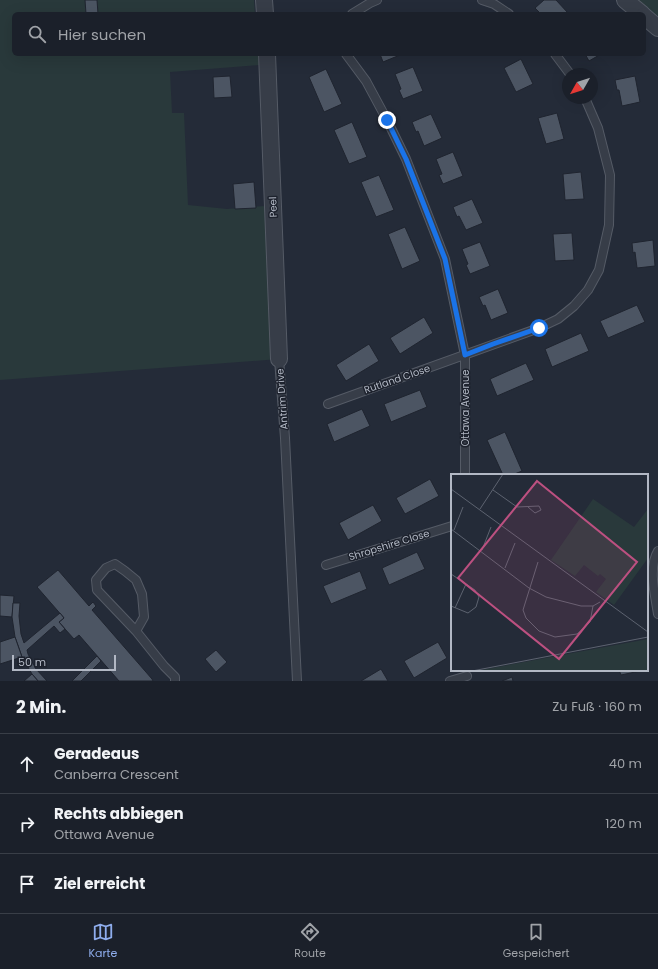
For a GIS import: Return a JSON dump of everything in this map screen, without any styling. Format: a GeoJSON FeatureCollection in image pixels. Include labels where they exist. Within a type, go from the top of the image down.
{"type":"FeatureCollection","features":[{"type":"Feature","properties":{"kind":"street"},"geometry":{"type":"LineString","coordinates":[[264,0],[265,12]]}},
{"type":"Feature","properties":{"kind":"street"},"geometry":{"type":"LineString","coordinates":[[625,0],[640,12]]}},
{"type":"Feature","properties":{"kind":"street"},"geometry":{"type":"LineString","coordinates":[[646,18],[658,28]]}},
{"type":"Feature","properties":{"kind":"street","name":"Peel"},"geometry":{"type":"LineString","coordinates":[[267,56],[279,360]]}},
{"type":"Feature","properties":{"kind":"lane"},"geometry":{"type":"LineString","coordinates":[[355,12],[370,2],[377,0]]}},
{"type":"Feature","properties":{"kind":"lane"},"geometry":{"type":"LineString","coordinates":[[482,0],[494,4],[506,12]]}},
{"type":"Feature","properties":{"kind":"lane","name":"Ottawa Avenue"},"geometry":{"type":"LineString","coordinates":[[347,56],[366,81],[406,159],[445,259],[465,355],[465,474]]}},
{"type":"Feature","properties":{"kind":"lane"},"geometry":{"type":"LineString","coordinates":[[556,56],[566,68]]}},
{"type":"Feature","properties":{"kind":"lane","name":"Rutland Close"},"geometry":{"type":"LineString","coordinates":[[328,404],[539,328],[558,319],[574,306],[588,290],[599,270],[609,225],[610,175],[598,128],[588,104]]}},
{"type":"Feature","properties":{"kind":"lane","name":"Antrim Drive"},"geometry":{"type":"LineString","coordinates":[[279,360],[285,438],[297,681]]}},
{"type":"Feature","properties":{"kind":"lane","name":"Shropshire Close"},"geometry":{"type":"LineString","coordinates":[[326,565],[451,526]]}},
{"type":"Feature","properties":{"kind":"lane"},"geometry":{"type":"LineString","coordinates":[[658,551],[655,556],[652,575],[658,614]]}},
{"type":"Feature","properties":{"kind":"lane"},"geometry":{"type":"LineString","coordinates":[[136,631],[144,617],[142,594],[136,580],[115,564],[106,568],[96,580],[97,590],[136,631],[164,666],[175,677],[175,681]]}},
{"type":"Feature","properties":{"kind":"lane"},"geometry":{"type":"LineString","coordinates":[[450,681],[468,676]]}},
{"type":"Feature","properties":{"kind":"shaded area"},"geometry":{"type":"Polygon","coordinates":[[[0,0],[254,0],[255,12],[12,12],[12,56],[258,56],[259,65],[170,72],[172,113],[184,113],[188,205],[227,209],[265,206],[279,359],[0,380],[0,0]]]}},
{"type":"Feature","properties":{"kind":"shaded area"},"geometry":{"type":"Polygon","coordinates":[[[631,0],[658,0],[658,23],[631,0]]]}},
{"type":"Feature","properties":{"kind":"building"},"geometry":{"type":"Polygon","coordinates":[[[85,0],[97,0],[98,12],[86,12],[85,0]]]}},
{"type":"Feature","properties":{"kind":"building"},"geometry":{"type":"Polygon","coordinates":[[[544,0],[556,0],[567,12],[539,12],[535,8],[544,0]]]}},
{"type":"Feature","properties":{"kind":"building"},"geometry":{"type":"Polygon","coordinates":[[[381,56],[398,56],[383,62],[381,56]]]}},
{"type":"Feature","properties":{"kind":"building"},"geometry":{"type":"Polygon","coordinates":[[[586,56],[598,56],[589,61],[586,56]]]}},
{"type":"Feature","properties":{"kind":"building"},"geometry":{"type":"Polygon","coordinates":[[[521,59],[533,84],[516,92],[504,68],[521,59]]]}},
{"type":"Feature","properties":{"kind":"building"},"geometry":{"type":"Polygon","coordinates":[[[413,67],[423,91],[403,99],[395,74],[413,67]]]}},
{"type":"Feature","properties":{"kind":"building"},"geometry":{"type":"Polygon","coordinates":[[[326,69],[342,104],[324,112],[309,77],[326,69]]]}},
{"type":"Feature","properties":{"kind":"building"},"geometry":{"type":"Polygon","coordinates":[[[230,76],[232,97],[214,98],[213,77],[230,76]]]}},
{"type":"Feature","properties":{"kind":"building"},"geometry":{"type":"Polygon","coordinates":[[[635,76],[640,102],[622,106],[619,90],[617,90],[615,80],[635,76]]]}},
{"type":"Feature","properties":{"kind":"building"},"geometry":{"type":"Polygon","coordinates":[[[557,113],[564,139],[546,144],[538,118],[557,113]]]}},
{"type":"Feature","properties":{"kind":"building"},"geometry":{"type":"Polygon","coordinates":[[[431,114],[442,138],[424,146],[418,131],[416,132],[412,122],[431,114]]]}},
{"type":"Feature","properties":{"kind":"building"},"geometry":{"type":"Polygon","coordinates":[[[352,122],[367,157],[349,164],[334,130],[352,122]]]}},
{"type":"Feature","properties":{"kind":"building"},"geometry":{"type":"Polygon","coordinates":[[[453,152],[463,176],[443,184],[439,175],[442,174],[436,159],[453,152]]]}},
{"type":"Feature","properties":{"kind":"building"},"geometry":{"type":"Polygon","coordinates":[[[581,172],[584,199],[565,200],[563,174],[581,172]]]}},
{"type":"Feature","properties":{"kind":"building"},"geometry":{"type":"Polygon","coordinates":[[[379,175],[394,210],[376,217],[361,182],[379,175]]]}},
{"type":"Feature","properties":{"kind":"building"},"geometry":{"type":"Polygon","coordinates":[[[254,182],[256,208],[235,209],[233,184],[254,182]]]}},
{"type":"Feature","properties":{"kind":"building"},"geometry":{"type":"Polygon","coordinates":[[[472,199],[483,223],[466,230],[459,216],[457,217],[453,207],[472,199]]]}},
{"type":"Feature","properties":{"kind":"building"},"geometry":{"type":"Polygon","coordinates":[[[405,227],[420,261],[402,269],[388,234],[405,227]]]}},
{"type":"Feature","properties":{"kind":"building"},"geometry":{"type":"Polygon","coordinates":[[[572,233],[574,260],[555,261],[553,234],[572,233]]]}},
{"type":"Feature","properties":{"kind":"building"},"geometry":{"type":"Polygon","coordinates":[[[653,240],[655,266],[637,268],[632,243],[653,240]]]}},
{"type":"Feature","properties":{"kind":"building"},"geometry":{"type":"Polygon","coordinates":[[[480,242],[490,266],[470,274],[462,249],[480,242]]]}},
{"type":"Feature","properties":{"kind":"building"},"geometry":{"type":"Polygon","coordinates":[[[498,289],[508,313],[491,320],[485,305],[483,306],[479,297],[498,289]]]}},
{"type":"Feature","properties":{"kind":"building"},"geometry":{"type":"Polygon","coordinates":[[[637,305],[645,322],[608,338],[600,321],[637,305]]]}},
{"type":"Feature","properties":{"kind":"building"},"geometry":{"type":"Polygon","coordinates":[[[424,317],[433,333],[400,354],[390,338],[424,317]]]}},
{"type":"Feature","properties":{"kind":"building"},"geometry":{"type":"Polygon","coordinates":[[[581,333],[589,351],[552,367],[545,349],[581,333]]]}},
{"type":"Feature","properties":{"kind":"building"},"geometry":{"type":"Polygon","coordinates":[[[369,344],[379,361],[346,381],[336,365],[369,344]]]}},
{"type":"Feature","properties":{"kind":"building"},"geometry":{"type":"Polygon","coordinates":[[[526,363],[534,380],[497,396],[490,379],[526,363]]]}},
{"type":"Feature","properties":{"kind":"building"},"geometry":{"type":"Polygon","coordinates":[[[420,390],[427,407],[391,422],[384,404],[420,390]]]}},
{"type":"Feature","properties":{"kind":"building"},"geometry":{"type":"Polygon","coordinates":[[[362,409],[370,426],[334,442],[327,424],[362,409]]]}},
{"type":"Feature","properties":{"kind":"building"},"geometry":{"type":"Polygon","coordinates":[[[505,432],[522,471],[514,474],[503,474],[487,440],[505,432]]]}},
{"type":"Feature","properties":{"kind":"building"},"geometry":{"type":"Polygon","coordinates":[[[430,479],[439,496],[405,514],[396,498],[430,479]]]}},
{"type":"Feature","properties":{"kind":"building"},"geometry":{"type":"Polygon","coordinates":[[[373,505],[382,521],[348,540],[339,523],[373,505]]]}},
{"type":"Feature","properties":{"kind":"building"},"geometry":{"type":"Polygon","coordinates":[[[417,552],[425,569],[389,585],[382,568],[417,552]]]}},
{"type":"Feature","properties":{"kind":"building"},"geometry":{"type":"Polygon","coordinates":[[[58,570],[89,606],[93,602],[96,606],[92,610],[153,681],[119,681],[79,635],[74,639],[59,622],[64,618],[37,587],[58,570]]]}},
{"type":"Feature","properties":{"kind":"building"},"geometry":{"type":"Polygon","coordinates":[[[360,571],[367,589],[331,604],[323,586],[360,571]]]}},
{"type":"Feature","properties":{"kind":"building"},"geometry":{"type":"Polygon","coordinates":[[[0,595],[14,596],[12,617],[0,616],[0,595]]]}},
{"type":"Feature","properties":{"kind":"building"},"geometry":{"type":"Polygon","coordinates":[[[13,603],[20,603],[19,616],[21,634],[24,643],[60,613],[64,618],[59,622],[65,629],[60,633],[54,626],[27,650],[36,669],[47,681],[38,681],[22,657],[15,637],[12,617],[13,603]]]}},
{"type":"Feature","properties":{"kind":"building"},"geometry":{"type":"Polygon","coordinates":[[[15,637],[22,657],[0,664],[0,642],[15,637]]]}},
{"type":"Feature","properties":{"kind":"building"},"geometry":{"type":"Polygon","coordinates":[[[438,642],[447,658],[414,678],[404,661],[438,642]]]}},
{"type":"Feature","properties":{"kind":"building"},"geometry":{"type":"Polygon","coordinates":[[[216,650],[227,662],[216,672],[205,659],[216,650]]]}},
{"type":"Feature","properties":{"kind":"building"},"geometry":{"type":"Polygon","coordinates":[[[97,656],[101,661],[81,681],[72,681],[97,656]]]}},
{"type":"Feature","properties":{"kind":"building"},"geometry":{"type":"Polygon","coordinates":[[[381,669],[388,681],[361,681],[381,669]]]}},
{"type":"Feature","properties":{"kind":"building"},"geometry":{"type":"Polygon","coordinates":[[[619,671],[640,671],[621,675],[619,671]]]}},
{"type":"Feature","properties":{"kind":"building"},"geometry":{"type":"Polygon","coordinates":[[[32,674],[38,681],[24,681],[32,674]]]}},
{"type":"Feature","properties":{"kind":"building"},"geometry":{"type":"Polygon","coordinates":[[[512,677],[513,681],[502,681],[512,677]]]}},
{"type":"Feature","properties":{"kind":"route"},"geometry":{"type":"LineString","coordinates":[[387,120],[406,159],[445,259],[465,355],[539,328]]}}]}
